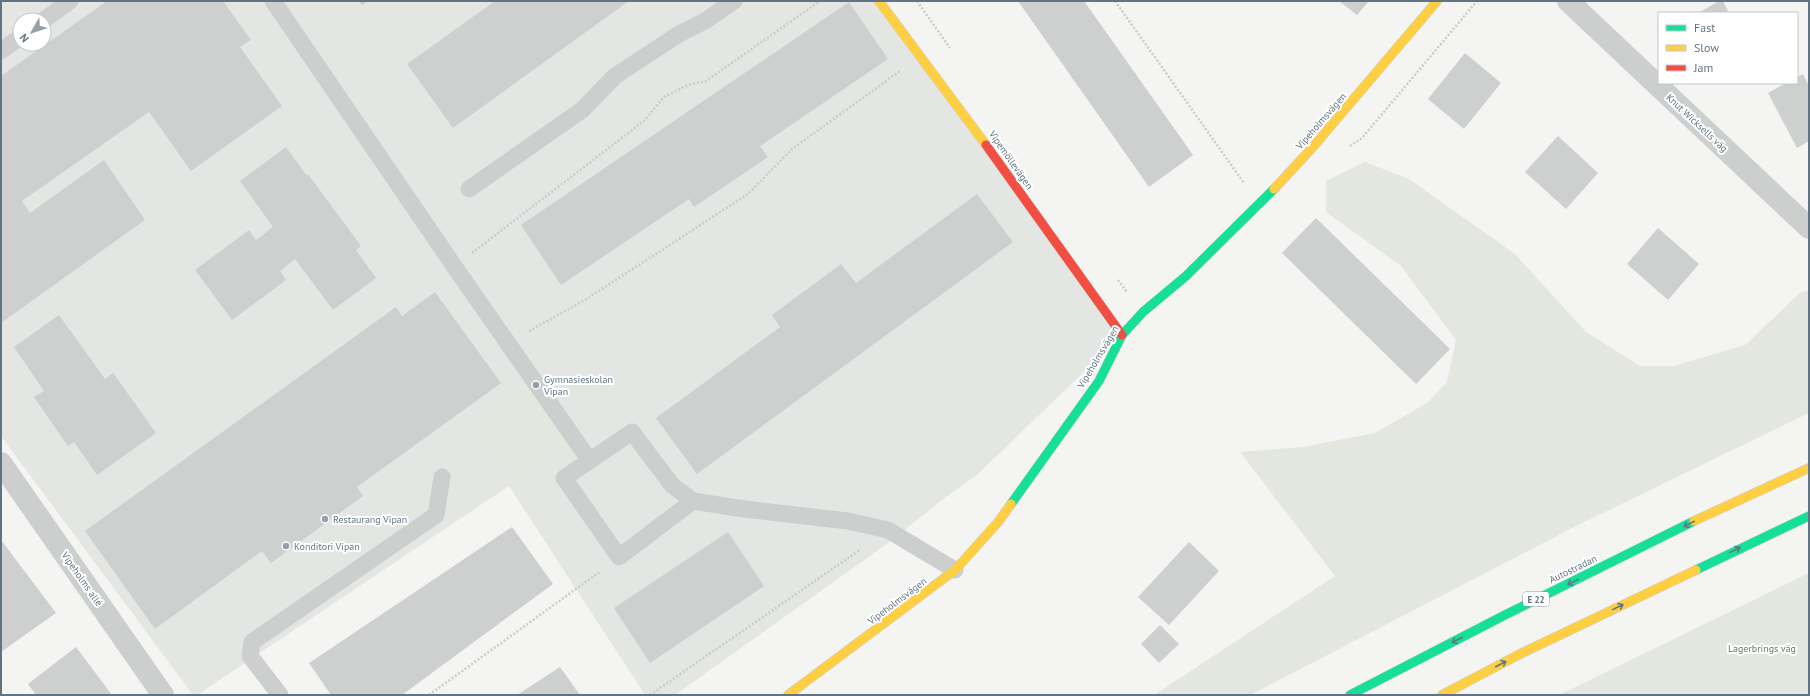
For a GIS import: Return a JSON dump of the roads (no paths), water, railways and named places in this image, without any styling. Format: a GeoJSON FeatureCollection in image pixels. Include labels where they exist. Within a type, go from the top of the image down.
{"type":"FeatureCollection","features":[{"type":"Feature","properties":{"kind":"main road","name":"Vipemöllevägen"},"geometry":{"type":"LineString","coordinates":[[880,1],[963,112],[1122,335]]}},
{"type":"Feature","properties":{"kind":"main road","name":"Vipeholmsvägen"},"geometry":{"type":"LineString","coordinates":[[788,695],[955,570],[999,521],[1099,381],[1122,335],[1143,312],[1186,276],[1259,205],[1312,148],[1429,4]]}},
{"type":"Feature","properties":{"kind":"main road"},"geometry":{"type":"LineString","coordinates":[[1724,506],[1809,459]]}},
{"type":"Feature","properties":{"kind":"main road","name":"Autostradan"},"geometry":{"type":"LineString","coordinates":[[1350,695],[1503,616],[1724,506],[1809,468]]}},
{"type":"Feature","properties":{"kind":"main road"},"geometry":{"type":"LineString","coordinates":[[1442,695],[1520,654],[1809,516]]}},
{"type":"Feature","properties":{"kind":"street","name":"Knut Wicksells väg"},"geometry":{"type":"LineString","coordinates":[[1568,1],[1809,228]]}},
{"type":"Feature","properties":{"kind":"street","name":"Vipeholms allé"},"geometry":{"type":"LineString","coordinates":[[1,463],[163,695]]}},
{"type":"Feature","properties":{"kind":"lane"},"geometry":{"type":"LineString","coordinates":[[52,14],[70,1]]}},
{"type":"Feature","properties":{"kind":"lane"},"geometry":{"type":"LineString","coordinates":[[273,1],[454,266],[590,461]]}},
{"type":"Feature","properties":{"kind":"lane"},"geometry":{"type":"LineString","coordinates":[[469,189],[582,110],[615,76],[679,34],[705,21],[734,1]]}},
{"type":"Feature","properties":{"kind":"lane"},"geometry":{"type":"LineString","coordinates":[[1,51],[12,43]]}},
{"type":"Feature","properties":{"kind":"lane"},"geometry":{"type":"LineString","coordinates":[[693,501],[619,557],[564,478],[632,432],[672,485],[693,501],[744,509],[848,521],[888,530],[955,570]]}},
{"type":"Feature","properties":{"kind":"lane"},"geometry":{"type":"LineString","coordinates":[[280,695],[250,656],[252,642],[436,515],[442,477]]}},
{"type":"Feature","properties":{"kind":"place","name":"Gymnasieskolan Vipan"},"geometry":{"type":"Point","coordinates":[536,385]}},
{"type":"Feature","properties":{"kind":"place","name":"Restaurang Vipan"},"geometry":{"type":"Point","coordinates":[325,519]}},
{"type":"Feature","properties":{"kind":"place","name":"Konditori Vipan"},"geometry":{"type":"Point","coordinates":[286,546]}},
{"type":"Feature","properties":{"kind":"park label","name":"Lagerbrings väg"},"geometry":{"type":"Point","coordinates":[1762,648]}}]}
